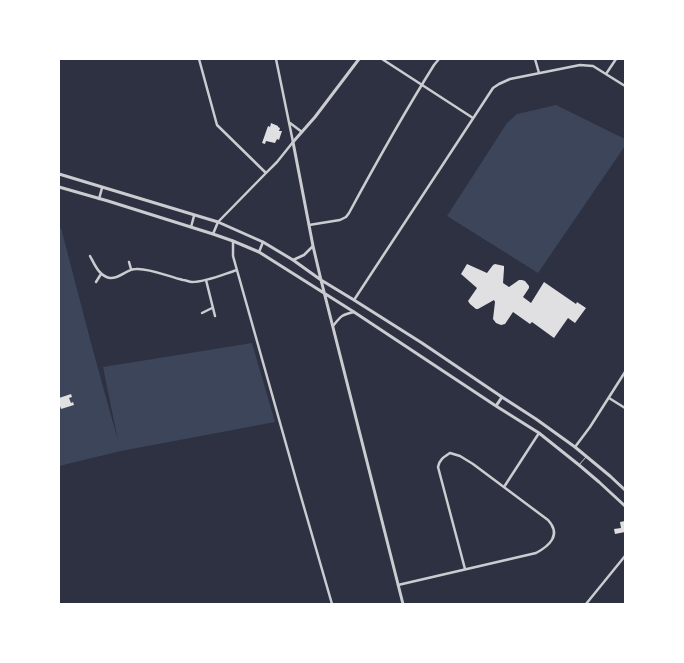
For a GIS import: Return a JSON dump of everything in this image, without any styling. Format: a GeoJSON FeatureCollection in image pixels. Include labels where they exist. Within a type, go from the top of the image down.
{"type":"FeatureCollection","features":[{"type":"Feature","properties":{"kind":"street"},"geometry":{"type":"LineString","coordinates":[[199,59],[217,125],[266,173]]}},
{"type":"Feature","properties":{"kind":"street"},"geometry":{"type":"LineString","coordinates":[[276,59],[290,123],[313,246],[403,604]]}},
{"type":"Feature","properties":{"kind":"street"},"geometry":{"type":"LineString","coordinates":[[213,234],[218,222],[277,162],[315,117],[359,59]]}},
{"type":"Feature","properties":{"kind":"street"},"geometry":{"type":"LineString","coordinates":[[382,59],[473,118]]}},
{"type":"Feature","properties":{"kind":"street"},"geometry":{"type":"LineString","coordinates":[[309,225],[340,220],[346,217],[421,85],[439,59]]}},
{"type":"Feature","properties":{"kind":"street"},"geometry":{"type":"LineString","coordinates":[[535,59],[539,74]]}},
{"type":"Feature","properties":{"kind":"street"},"geometry":{"type":"LineString","coordinates":[[606,74],[616,59]]}},
{"type":"Feature","properties":{"kind":"street"},"geometry":{"type":"LineString","coordinates":[[354,300],[493,88],[510,79],[580,65],[593,66],[625,86]]}},
{"type":"Feature","properties":{"kind":"street"},"geometry":{"type":"LineString","coordinates":[[290,123],[302,132]]}},
{"type":"Feature","properties":{"kind":"street"},"geometry":{"type":"LineString","coordinates":[[59,174],[218,222],[263,242],[434,351],[536,419],[587,456],[625,490]]}},
{"type":"Feature","properties":{"kind":"street"},"geometry":{"type":"LineString","coordinates":[[59,187],[213,234],[259,252],[539,433],[579,465],[625,506]]}},
{"type":"Feature","properties":{"kind":"street"},"geometry":{"type":"LineString","coordinates":[[99,199],[102,188]]}},
{"type":"Feature","properties":{"kind":"street"},"geometry":{"type":"LineString","coordinates":[[191,227],[194,216]]}},
{"type":"Feature","properties":{"kind":"street"},"geometry":{"type":"LineString","coordinates":[[233,241],[233,256],[332,604]]}},
{"type":"Feature","properties":{"kind":"street"},"geometry":{"type":"LineString","coordinates":[[259,252],[263,242]]}},
{"type":"Feature","properties":{"kind":"street"},"geometry":{"type":"LineString","coordinates":[[292,260],[304,255],[313,246]]}},
{"type":"Feature","properties":{"kind":"street"},"geometry":{"type":"LineString","coordinates":[[90,256],[101,274],[110,278],[119,276],[131,269],[137,268],[192,282],[206,280],[237,270]]}},
{"type":"Feature","properties":{"kind":"street"},"geometry":{"type":"LineString","coordinates":[[129,262],[131,269]]}},
{"type":"Feature","properties":{"kind":"street"},"geometry":{"type":"LineString","coordinates":[[96,282],[101,274]]}},
{"type":"Feature","properties":{"kind":"street"},"geometry":{"type":"LineString","coordinates":[[206,280],[215,316]]}},
{"type":"Feature","properties":{"kind":"street"},"geometry":{"type":"LineString","coordinates":[[202,313],[212,308]]}},
{"type":"Feature","properties":{"kind":"street"},"geometry":{"type":"LineString","coordinates":[[333,326],[340,317],[354,312]]}},
{"type":"Feature","properties":{"kind":"street"},"geometry":{"type":"LineString","coordinates":[[575,447],[625,372]]}},
{"type":"Feature","properties":{"kind":"street"},"geometry":{"type":"LineString","coordinates":[[496,406],[502,397]]}},
{"type":"Feature","properties":{"kind":"street"},"geometry":{"type":"LineString","coordinates":[[609,398],[625,408]]}},
{"type":"Feature","properties":{"kind":"street"},"geometry":{"type":"LineString","coordinates":[[504,487],[539,433]]}},
{"type":"Feature","properties":{"kind":"street"},"geometry":{"type":"LineString","coordinates":[[398,585],[536,553],[546,548],[554,536],[552,524],[548,520],[460,456],[450,453],[443,457],[439,464],[440,472],[465,569]]}},
{"type":"Feature","properties":{"kind":"street"},"geometry":{"type":"LineString","coordinates":[[586,604],[625,556]]}},
{"type":"Feature","properties":{"kind":"lane"},"geometry":{"type":"LineString","coordinates":[[579,465],[587,456]]}},
{"type":"Feature","properties":{"kind":"shaded area"},"geometry":{"type":"Polygon","coordinates":[[[556,105],[625,139],[625,146],[538,273],[447,216],[507,123],[517,114],[556,105]]]}},
{"type":"Feature","properties":{"kind":"shaded area"},"geometry":{"type":"Polygon","coordinates":[[[61,228],[118,441],[103,367],[252,343],[275,422],[121,451],[59,466],[59,229],[61,228]]]}},
{"type":"Feature","properties":{"kind":"building"},"geometry":{"type":"Polygon","coordinates":[[[271,123],[280,128],[279,131],[282,131],[279,140],[277,139],[275,143],[266,141],[265,144],[262,143],[268,126],[270,127],[271,123]]]}},
{"type":"Feature","properties":{"kind":"building"},"geometry":{"type":"Polygon","coordinates":[[[467,264],[487,273],[495,264],[504,266],[503,283],[509,287],[519,280],[525,281],[529,288],[523,297],[531,303],[544,282],[576,304],[577,302],[586,308],[575,323],[568,318],[554,338],[532,322],[530,324],[513,312],[505,324],[501,325],[496,323],[493,319],[494,300],[478,309],[476,309],[468,301],[477,288],[461,274],[467,264]]]}},
{"type":"Feature","properties":{"kind":"building"},"geometry":{"type":"Polygon","coordinates":[[[71,394],[72,397],[69,398],[71,403],[73,402],[74,405],[61,409],[59,406],[59,398],[71,394]]]}},
{"type":"Feature","properties":{"kind":"building"},"geometry":{"type":"Polygon","coordinates":[[[625,521],[625,532],[615,534],[614,529],[621,528],[620,522],[625,521]]]}}]}
